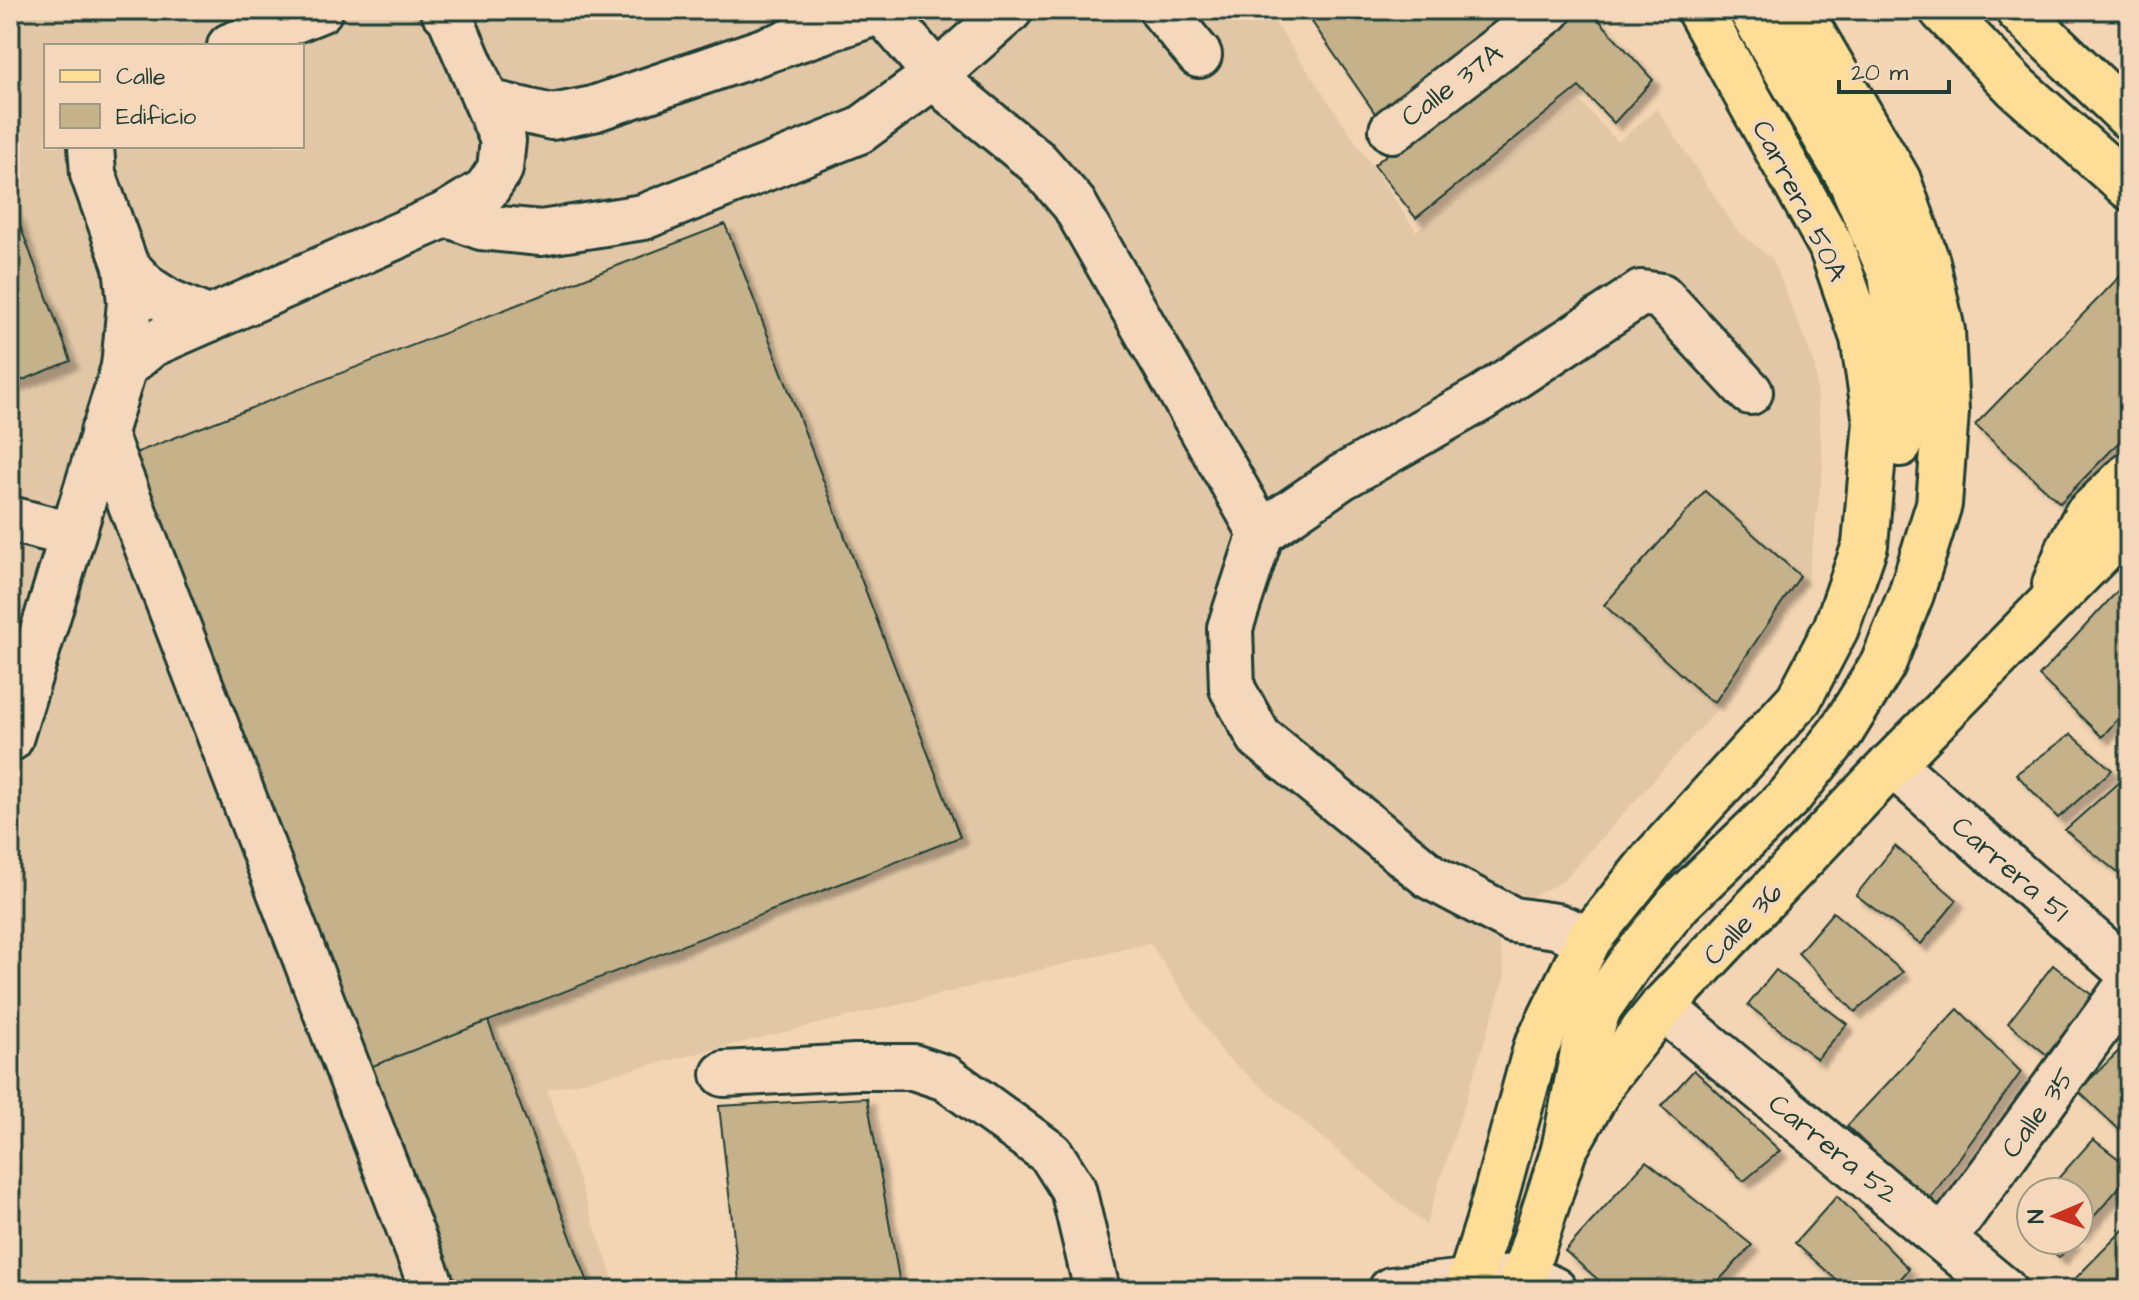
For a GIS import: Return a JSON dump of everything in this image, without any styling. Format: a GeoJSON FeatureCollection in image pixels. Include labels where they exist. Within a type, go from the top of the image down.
{"type":"FeatureCollection","features":[{"type":"Feature","properties":{"kind":"main road","name":"Carrera 50A"},"geometry":{"type":"LineString","coordinates":[[1699,10],[1831,246],[1863,338],[1876,422],[1865,545],[1836,628]]}},
{"type":"Feature","properties":{"kind":"main road"},"geometry":{"type":"LineString","coordinates":[[1564,1150],[1583,1052],[1599,1008],[1631,962],[1679,903],[1790,796],[1841,732],[1883,664],[1911,594],[1939,504],[1946,412],[1942,331],[1927,262],[1898,180],[1842,121],[1751,10]]}},
{"type":"Feature","properties":{"kind":"main road"},"geometry":{"type":"LineString","coordinates":[[1468,1286],[1536,1048],[1589,939],[1654,858],[1799,699],[1836,628],[1866,590],[1884,543],[1903,422],[1900,341],[1891,274],[1851,181],[1842,121],[1799,10]]}},
{"type":"Feature","properties":{"kind":"main road"},"geometry":{"type":"LineString","coordinates":[[1942,10],[2016,87],[2129,187]]}},
{"type":"Feature","properties":{"kind":"main road"},"geometry":{"type":"LineString","coordinates":[[2018,10],[2127,111]]}},
{"type":"Feature","properties":{"kind":"main road","name":"Calle 36"},"geometry":{"type":"LineString","coordinates":[[2045,609],[2070,546],[2086,516],[2129,475]]}},
{"type":"Feature","properties":{"kind":"main road","name":"Calle 36"},"geometry":{"type":"LineString","coordinates":[[1532,1285],[1564,1150],[1606,1077],[1662,1007],[1892,764],[2129,523]]}},
{"type":"Feature","properties":{"kind":"street"},"geometry":{"type":"LineString","coordinates":[[235,44],[320,10]]}},
{"type":"Feature","properties":{"kind":"street"},"geometry":{"type":"LineString","coordinates":[[124,367],[152,344],[447,214],[486,190],[500,169],[503,140],[450,17],[443,10]]}},
{"type":"Feature","properties":{"kind":"street"},"geometry":{"type":"LineString","coordinates":[[447,214],[481,227],[541,233],[643,217],[859,131],[938,73],[1010,10]]}},
{"type":"Feature","properties":{"kind":"street"},"geometry":{"type":"LineString","coordinates":[[1162,10],[1199,55]]}},
{"type":"Feature","properties":{"kind":"street","name":"Calle 37A"},"geometry":{"type":"LineString","coordinates":[[1392,130],[1549,10]]}},
{"type":"Feature","properties":{"kind":"street"},"geometry":{"type":"LineString","coordinates":[[487,102],[552,117],[593,109],[883,11],[951,92],[1037,162],[1074,204],[1261,533]]}},
{"type":"Feature","properties":{"kind":"street"},"geometry":{"type":"LineString","coordinates":[[10,739],[124,367],[130,286],[126,266],[93,174],[91,148]]}},
{"type":"Feature","properties":{"kind":"street"},"geometry":{"type":"LineString","coordinates":[[126,266],[157,294],[209,319]]}},
{"type":"Feature","properties":{"kind":"street"},"geometry":{"type":"LineString","coordinates":[[1589,939],[1556,926],[1513,920],[1431,877],[1259,737],[1232,688],[1230,628],[1261,533],[1342,477],[1482,398],[1641,293],[1661,296],[1750,392]]}},
{"type":"Feature","properties":{"kind":"street"},"geometry":{"type":"LineString","coordinates":[[103,432],[433,1290]]}},
{"type":"Feature","properties":{"kind":"street"},"geometry":{"type":"LineString","coordinates":[[10,519],[72,535]]}},
{"type":"Feature","properties":{"kind":"street","name":"Carrera 51"},"geometry":{"type":"LineString","coordinates":[[1892,764],[2129,972]]}},
{"type":"Feature","properties":{"kind":"street","name":"Calle 35"},"geometry":{"type":"LineString","coordinates":[[1944,1239],[2129,984]]}},
{"type":"Feature","properties":{"kind":"street","name":"Carrera 52"},"geometry":{"type":"LineString","coordinates":[[1662,1007],[2004,1290]]}},
{"type":"Feature","properties":{"kind":"street"},"geometry":{"type":"LineString","coordinates":[[724,1074],[913,1067],[946,1078],[1051,1154],[1073,1189],[1097,1290]]}},
{"type":"Feature","properties":{"kind":"street"},"geometry":{"type":"LineString","coordinates":[[1391,1290],[1532,1285]]}},
{"type":"Feature","properties":{"kind":"shaded area"},"geometry":{"type":"Polygon","coordinates":[[[10,10],[1269,10],[1416,231],[1581,102],[1618,142],[1657,109],[1736,229],[1773,260],[1815,365],[1823,468],[1808,578],[1721,705],[1563,881],[1527,899],[1499,941],[1505,976],[1426,1225],[1224,1055],[1150,943],[547,1090],[617,1290],[10,1290],[10,10]]]}},
{"type":"Feature","properties":{"kind":"building"},"geometry":{"type":"Polygon","coordinates":[[[1329,10],[1526,10],[1377,116],[1312,22],[1329,10]]]}},
{"type":"Feature","properties":{"kind":"building"},"geometry":{"type":"Polygon","coordinates":[[[1563,10],[1590,10],[1653,80],[1614,123],[1579,87],[1416,218],[1374,165],[1563,10]]]}},
{"type":"Feature","properties":{"kind":"building"},"geometry":{"type":"Polygon","coordinates":[[[10,199],[71,361],[10,385],[10,199]]]}},
{"type":"Feature","properties":{"kind":"building"},"geometry":{"type":"Polygon","coordinates":[[[725,224],[960,837],[366,1069],[130,455],[725,224]]]}},
{"type":"Feature","properties":{"kind":"building"},"geometry":{"type":"Polygon","coordinates":[[[2129,267],[2129,432],[2060,503],[1975,425],[2129,267]]]}},
{"type":"Feature","properties":{"kind":"building"},"geometry":{"type":"Polygon","coordinates":[[[1705,491],[1800,576],[1715,702],[1604,605],[1705,491]]]}},
{"type":"Feature","properties":{"kind":"building"},"geometry":{"type":"Polygon","coordinates":[[[2124,584],[2129,589],[2129,706],[2102,737],[2039,676],[2124,584]]]}},
{"type":"Feature","properties":{"kind":"building"},"geometry":{"type":"Polygon","coordinates":[[[2071,734],[2112,770],[2058,818],[2016,774],[2071,734]]]}},
{"type":"Feature","properties":{"kind":"building"},"geometry":{"type":"Polygon","coordinates":[[[2129,773],[2129,882],[2065,830],[2129,773]]]}},
{"type":"Feature","properties":{"kind":"building"},"geometry":{"type":"Polygon","coordinates":[[[1895,846],[1957,900],[1921,944],[1856,895],[1895,846]]]}},
{"type":"Feature","properties":{"kind":"building"},"geometry":{"type":"Polygon","coordinates":[[[1833,912],[1903,972],[1855,1012],[1798,953],[1833,912]]]}},
{"type":"Feature","properties":{"kind":"building"},"geometry":{"type":"Polygon","coordinates":[[[2053,965],[2093,996],[2047,1055],[2008,1023],[2053,965]]]}},
{"type":"Feature","properties":{"kind":"building"},"geometry":{"type":"Polygon","coordinates":[[[1776,970],[1847,1024],[1817,1059],[1748,1005],[1776,970]]]}},
{"type":"Feature","properties":{"kind":"building"},"geometry":{"type":"Polygon","coordinates":[[[1958,1009],[2021,1072],[1927,1203],[1847,1126],[1958,1009]]]}},
{"type":"Feature","properties":{"kind":"building"},"geometry":{"type":"Polygon","coordinates":[[[488,1021],[591,1290],[456,1290],[370,1067],[488,1021]]]}},
{"type":"Feature","properties":{"kind":"building"},"geometry":{"type":"Polygon","coordinates":[[[2129,1041],[2129,1139],[2078,1091],[2129,1041]]]}},
{"type":"Feature","properties":{"kind":"building"},"geometry":{"type":"Polygon","coordinates":[[[1694,1070],[1780,1151],[1744,1181],[1661,1106],[1694,1070]]]}},
{"type":"Feature","properties":{"kind":"building"},"geometry":{"type":"Polygon","coordinates":[[[867,1098],[901,1290],[740,1290],[719,1106],[867,1098]]]}},
{"type":"Feature","properties":{"kind":"building"},"geometry":{"type":"Polygon","coordinates":[[[2093,1139],[2129,1167],[2129,1176],[2095,1215],[2095,1176],[2060,1176],[2093,1139]]]}},
{"type":"Feature","properties":{"kind":"building"},"geometry":{"type":"Polygon","coordinates":[[[1646,1161],[1752,1245],[1710,1290],[1610,1290],[1565,1251],[1646,1161]]]}},
{"type":"Feature","properties":{"kind":"building"},"geometry":{"type":"Polygon","coordinates":[[[1837,1196],[1909,1269],[1891,1290],[1848,1290],[1795,1243],[1837,1196]]]}},
{"type":"Feature","properties":{"kind":"building"},"geometry":{"type":"Polygon","coordinates":[[[2129,1224],[2129,1275],[2114,1290],[2064,1290],[2129,1224]]]}}]}
